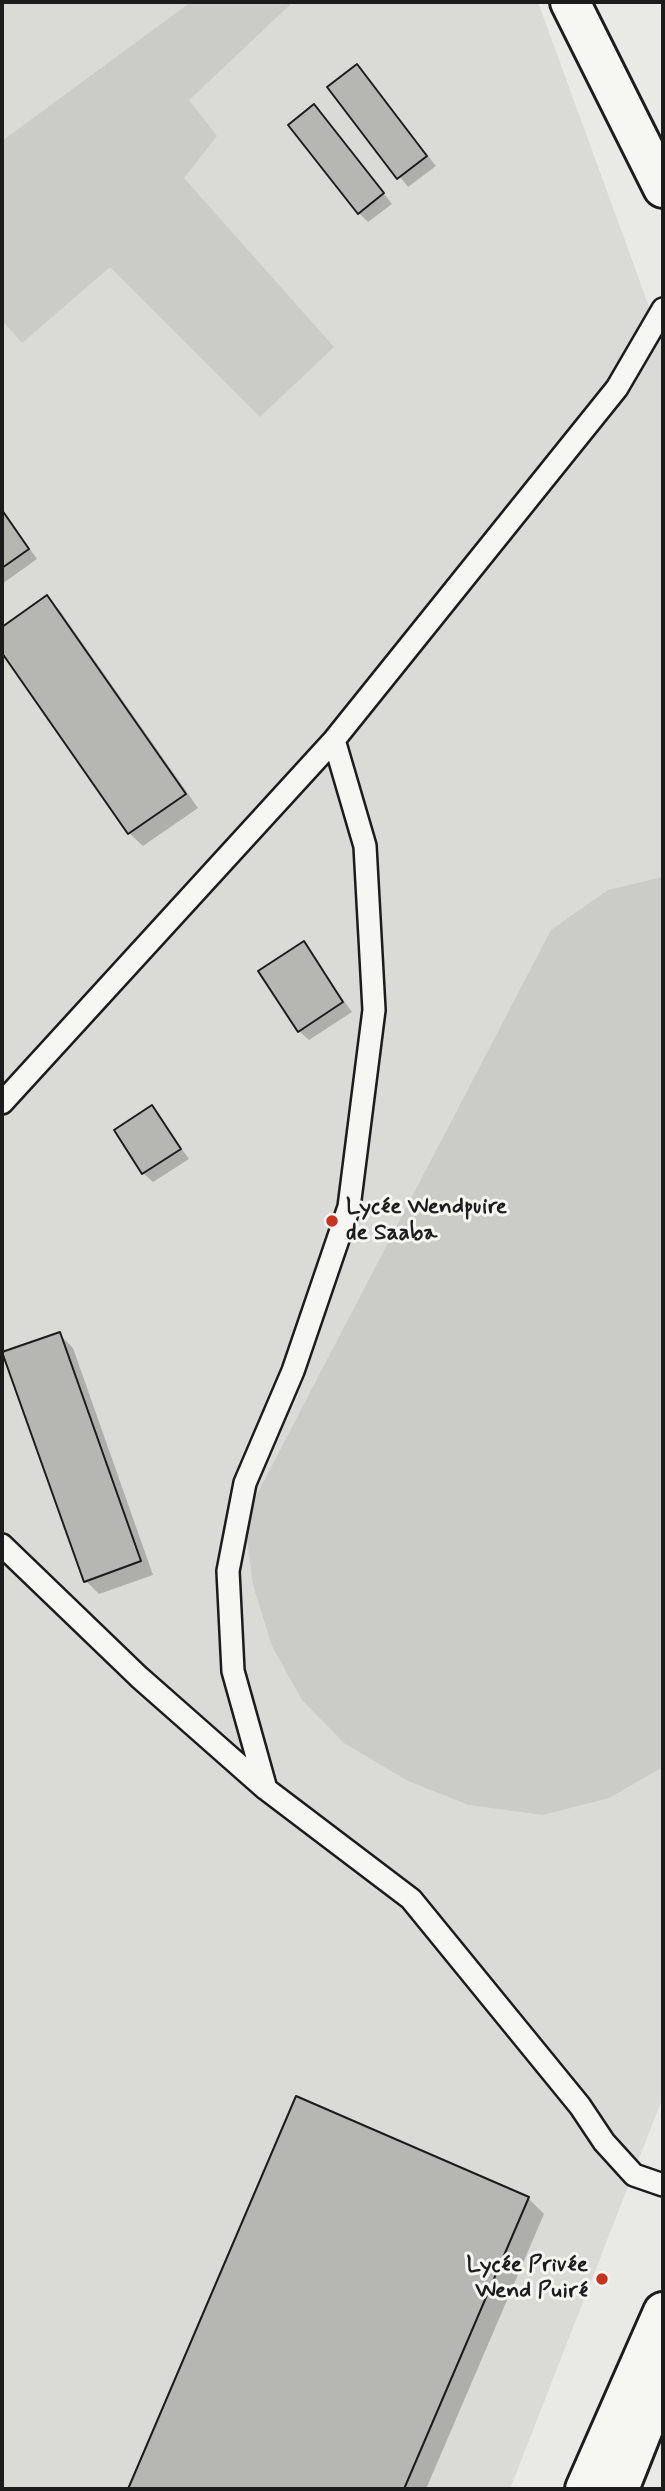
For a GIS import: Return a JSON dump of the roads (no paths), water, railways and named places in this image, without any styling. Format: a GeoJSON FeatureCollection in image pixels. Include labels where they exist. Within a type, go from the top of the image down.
{"type":"FeatureCollection","features":[{"type":"Feature","properties":{"kind":"street"},"geometry":{"type":"LineString","coordinates":[[570,2],[663,188]]}},
{"type":"Feature","properties":{"kind":"street"},"geometry":{"type":"LineString","coordinates":[[585,2489],[663,2312]]}},
{"type":"Feature","properties":{"kind":"street"},"geometry":{"type":"LineString","coordinates":[[619,2489],[663,2378]]}},
{"type":"Feature","properties":{"kind":"lane"},"geometry":{"type":"LineString","coordinates":[[2,1103],[334,740],[617,388],[663,309]]}},
{"type":"Feature","properties":{"kind":"lane"},"geometry":{"type":"LineString","coordinates":[[266,1789],[233,1671],[228,1571],[246,1483],[293,1371],[349,1207],[374,1010],[365,846],[334,740]]}},
{"type":"Feature","properties":{"kind":"lane"},"geometry":{"type":"LineString","coordinates":[[2,1545],[139,1677],[266,1789],[411,1899],[580,2106],[604,2142],[634,2175],[663,2185]]}},
{"type":"Feature","properties":{"kind":"place","name":"Lycée Wendpuire de Saaba"},"geometry":{"type":"Point","coordinates":[332,1221]}},
{"type":"Feature","properties":{"kind":"place","name":"Lycée Privée Wend Puiré"},"geometry":{"type":"Point","coordinates":[602,2279]}}]}
